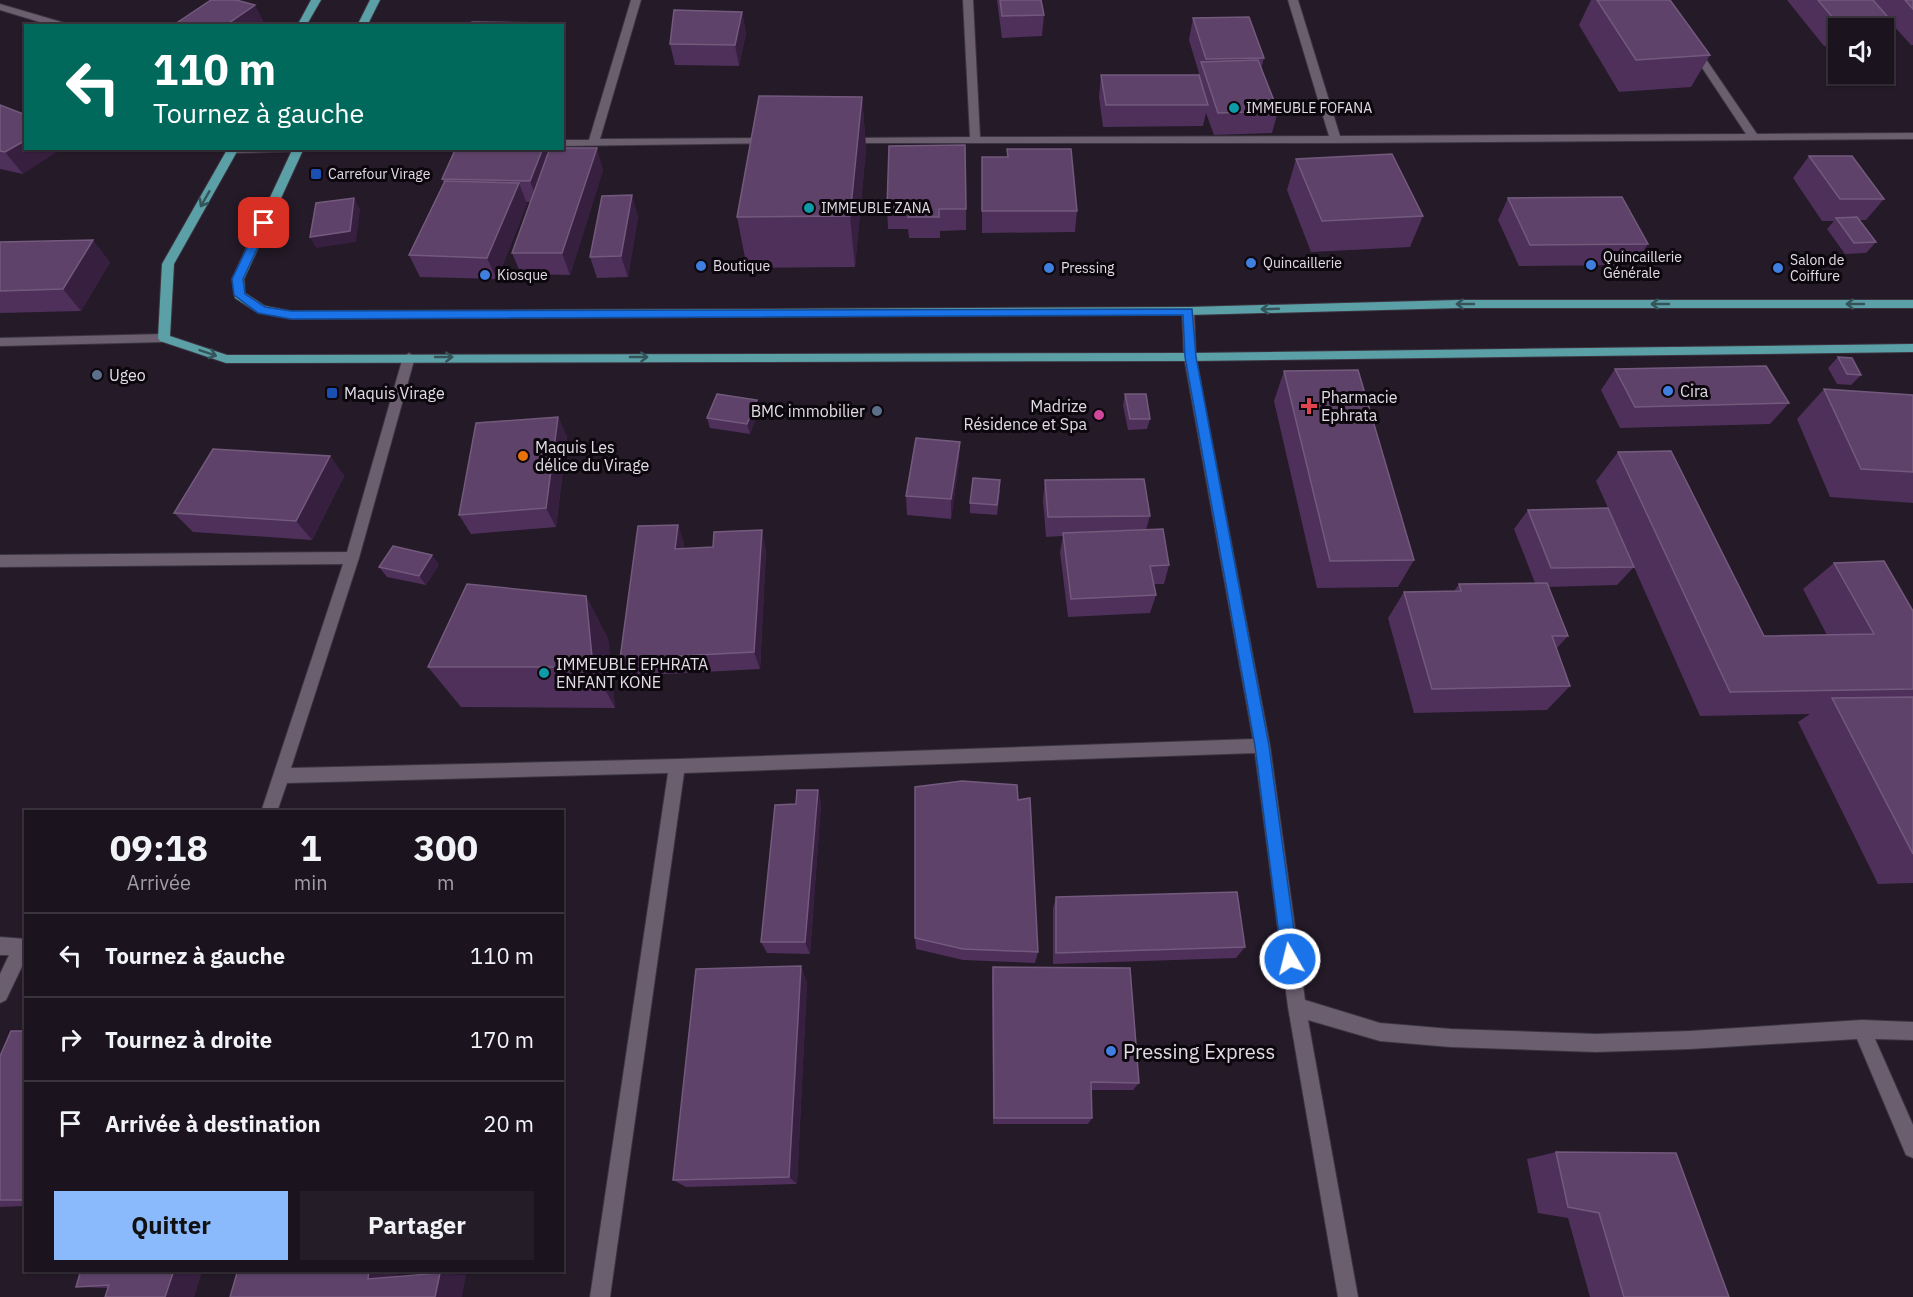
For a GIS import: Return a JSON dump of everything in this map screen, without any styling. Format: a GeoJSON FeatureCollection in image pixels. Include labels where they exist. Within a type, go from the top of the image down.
{"type":"FeatureCollection","features":[{"type":"Feature","properties":{"kind":"main road"},"geometry":{"type":"LineString","coordinates":[[302,24],[316,0]]}},
{"type":"Feature","properties":{"kind":"main road"},"geometry":{"type":"LineString","coordinates":[[363,24],[375,0]]}},
{"type":"Feature","properties":{"kind":"main road"},"geometry":{"type":"LineString","coordinates":[[233,150],[168,264],[164,338],[225,359],[1190,357],[1913,348]]}},
{"type":"Feature","properties":{"kind":"main road"},"geometry":{"type":"LineString","coordinates":[[298,150],[238,279],[239,295],[262,310],[291,315],[1188,311],[1459,304],[1913,304]]}},
{"type":"Feature","properties":{"kind":"street"},"geometry":{"type":"LineString","coordinates":[[594,142],[636,0]]}},
{"type":"Feature","properties":{"kind":"street"},"geometry":{"type":"LineString","coordinates":[[968,0],[975,140]]}},
{"type":"Feature","properties":{"kind":"street"},"geometry":{"type":"LineString","coordinates":[[1293,0],[1336,140]]}},
{"type":"Feature","properties":{"kind":"street"},"geometry":{"type":"LineString","coordinates":[[0,7],[59,24]]}},
{"type":"Feature","properties":{"kind":"street"},"geometry":{"type":"LineString","coordinates":[[1688,39],[1754,137]]}},
{"type":"Feature","properties":{"kind":"street"},"geometry":{"type":"LineString","coordinates":[[832,141],[1913,136]]}},
{"type":"Feature","properties":{"kind":"street"},"geometry":{"type":"LineString","coordinates":[[564,143],[785,141]]}},
{"type":"Feature","properties":{"kind":"street"},"geometry":{"type":"LineString","coordinates":[[1188,311],[1190,357],[1262,746],[1297,1007],[1348,1297]]}},
{"type":"Feature","properties":{"kind":"street"},"geometry":{"type":"LineString","coordinates":[[0,342],[164,338]]}},
{"type":"Feature","properties":{"kind":"street"},"geometry":{"type":"LineString","coordinates":[[270,810],[352,558],[409,357]]}},
{"type":"Feature","properties":{"kind":"street"},"geometry":{"type":"LineString","coordinates":[[0,561],[352,558]]}},
{"type":"Feature","properties":{"kind":"street"},"geometry":{"type":"LineString","coordinates":[[280,776],[677,766],[1262,746]]}},
{"type":"Feature","properties":{"kind":"street"},"geometry":{"type":"LineString","coordinates":[[600,1297],[677,766]]}},
{"type":"Feature","properties":{"kind":"street"},"geometry":{"type":"LineString","coordinates":[[0,946],[24,946],[0,994]]}},
{"type":"Feature","properties":{"kind":"street"},"geometry":{"type":"LineString","coordinates":[[1297,1007],[1380,1032],[1451,1038],[1596,1043],[1690,1040],[1862,1029],[1913,1031]]}},
{"type":"Feature","properties":{"kind":"street"},"geometry":{"type":"LineString","coordinates":[[1862,1029],[1913,1148]]}},
{"type":"Feature","properties":{"kind":"building"},"geometry":{"type":"Polygon","coordinates":[[[211,0],[236,0],[255,5],[229,23],[232,24],[175,24],[211,0]]]}},
{"type":"Feature","properties":{"kind":"building"},"geometry":{"type":"Polygon","coordinates":[[[1000,0],[1041,0],[1044,15],[1002,16],[1000,0]]]}},
{"type":"Feature","properties":{"kind":"building"},"geometry":{"type":"Polygon","coordinates":[[[1597,0],[1670,0],[1710,55],[1636,60],[1597,0]]]}},
{"type":"Feature","properties":{"kind":"building"},"geometry":{"type":"Polygon","coordinates":[[[1818,0],[1873,0],[1889,18],[1833,18],[1818,0]]]}},
{"type":"Feature","properties":{"kind":"building"},"geometry":{"type":"Polygon","coordinates":[[[1905,0],[1913,0],[1913,9],[1905,0]]]}},
{"type":"Feature","properties":{"kind":"building"},"geometry":{"type":"Polygon","coordinates":[[[674,10],[742,12],[735,45],[670,44],[674,10]]]}},
{"type":"Feature","properties":{"kind":"building"},"geometry":{"type":"Polygon","coordinates":[[[1249,17],[1264,58],[1206,59],[1193,18],[1249,17]]]}},
{"type":"Feature","properties":{"kind":"building"},"geometry":{"type":"Polygon","coordinates":[[[472,22],[556,23],[556,24],[471,24],[472,22]]]}},
{"type":"Feature","properties":{"kind":"building"},"geometry":{"type":"Polygon","coordinates":[[[1258,60],[1278,111],[1218,113],[1201,62],[1258,60]]]}},
{"type":"Feature","properties":{"kind":"building"},"geometry":{"type":"Polygon","coordinates":[[[1101,75],[1199,75],[1208,105],[1106,105],[1101,75]]]}},
{"type":"Feature","properties":{"kind":"building"},"geometry":{"type":"Polygon","coordinates":[[[759,96],[862,97],[850,216],[737,217],[759,96]]]}},
{"type":"Feature","properties":{"kind":"building"},"geometry":{"type":"Polygon","coordinates":[[[0,105],[24,114],[24,141],[5,152],[0,151],[0,105]]]}},
{"type":"Feature","properties":{"kind":"building"},"geometry":{"type":"Polygon","coordinates":[[[965,145],[966,209],[939,209],[939,217],[908,217],[912,208],[887,208],[889,146],[965,145]]]}},
{"type":"Feature","properties":{"kind":"building"},"geometry":{"type":"Polygon","coordinates":[[[597,148],[562,253],[512,253],[549,150],[597,148]]]}},
{"type":"Feature","properties":{"kind":"building"},"geometry":{"type":"Polygon","coordinates":[[[1007,149],[1071,149],[1077,211],[982,211],[982,157],[1008,157],[1007,149]]]}},
{"type":"Feature","properties":{"kind":"building"},"geometry":{"type":"Polygon","coordinates":[[[455,150],[542,150],[530,181],[442,179],[455,150]]]}},
{"type":"Feature","properties":{"kind":"building"},"geometry":{"type":"Polygon","coordinates":[[[1392,154],[1423,216],[1322,221],[1296,159],[1392,154]]]}},
{"type":"Feature","properties":{"kind":"building"},"geometry":{"type":"Polygon","coordinates":[[[1809,156],[1852,156],[1884,199],[1840,199],[1809,156]]]}},
{"type":"Feature","properties":{"kind":"building"},"geometry":{"type":"Polygon","coordinates":[[[445,181],[519,183],[487,258],[409,255],[445,181]]]}},
{"type":"Feature","properties":{"kind":"building"},"geometry":{"type":"Polygon","coordinates":[[[632,195],[621,256],[590,257],[602,196],[632,195]]]}},
{"type":"Feature","properties":{"kind":"building"},"geometry":{"type":"Polygon","coordinates":[[[1622,197],[1648,244],[1530,245],[1508,198],[1622,197]]]}},
{"type":"Feature","properties":{"kind":"building"},"geometry":{"type":"Polygon","coordinates":[[[354,198],[350,231],[310,237],[316,203],[354,198]]]}},
{"type":"Feature","properties":{"kind":"building"},"geometry":{"type":"Polygon","coordinates":[[[1857,217],[1876,242],[1854,243],[1836,218],[1857,217]]]}},
{"type":"Feature","properties":{"kind":"building"},"geometry":{"type":"Polygon","coordinates":[[[93,240],[63,289],[0,291],[0,242],[93,240]]]}},
{"type":"Feature","properties":{"kind":"building"},"geometry":{"type":"Polygon","coordinates":[[[1838,357],[1852,358],[1861,375],[1847,374],[1838,357]]]}},
{"type":"Feature","properties":{"kind":"building"},"geometry":{"type":"Polygon","coordinates":[[[1766,366],[1789,403],[1635,407],[1615,369],[1766,366]]]}},
{"type":"Feature","properties":{"kind":"building"},"geometry":{"type":"Polygon","coordinates":[[[1358,370],[1414,560],[1330,561],[1284,371],[1358,370]]]}},
{"type":"Feature","properties":{"kind":"building"},"geometry":{"type":"Polygon","coordinates":[[[1824,389],[1913,395],[1913,472],[1861,469],[1824,389]]]}},
{"type":"Feature","properties":{"kind":"building"},"geometry":{"type":"Polygon","coordinates":[[[717,394],[757,400],[747,424],[707,418],[717,394]]]}},
{"type":"Feature","properties":{"kind":"building"},"geometry":{"type":"Polygon","coordinates":[[[1125,394],[1146,394],[1150,419],[1130,419],[1125,394]]]}},
{"type":"Feature","properties":{"kind":"building"},"geometry":{"type":"Polygon","coordinates":[[[558,417],[546,508],[459,515],[476,423],[558,417]]]}},
{"type":"Feature","properties":{"kind":"building"},"geometry":{"type":"Polygon","coordinates":[[[916,438],[960,442],[951,499],[906,496],[916,438]]]}},
{"type":"Feature","properties":{"kind":"building"},"geometry":{"type":"Polygon","coordinates":[[[213,449],[330,456],[296,521],[174,513],[213,449]]]}},
{"type":"Feature","properties":{"kind":"building"},"geometry":{"type":"Polygon","coordinates":[[[1671,451],[1764,636],[1874,634],[1834,563],[1884,561],[1913,611],[1913,689],[1730,692],[1618,452],[1671,451]]]}},
{"type":"Feature","properties":{"kind":"building"},"geometry":{"type":"Polygon","coordinates":[[[973,478],[1000,480],[997,505],[970,503],[973,478]]]}},
{"type":"Feature","properties":{"kind":"building"},"geometry":{"type":"Polygon","coordinates":[[[1144,479],[1150,516],[1048,517],[1045,480],[1144,479]]]}},
{"type":"Feature","properties":{"kind":"building"},"geometry":{"type":"Polygon","coordinates":[[[1608,508],[1634,567],[1551,568],[1528,510],[1608,508]]]}},
{"type":"Feature","properties":{"kind":"building"},"geometry":{"type":"Polygon","coordinates":[[[678,525],[675,549],[713,547],[714,532],[762,530],[754,652],[620,659],[638,526],[678,525]]]}},
{"type":"Feature","properties":{"kind":"building"},"geometry":{"type":"Polygon","coordinates":[[[1163,529],[1169,565],[1150,566],[1156,595],[1071,599],[1063,533],[1163,529]]]}},
{"type":"Feature","properties":{"kind":"building"},"geometry":{"type":"Polygon","coordinates":[[[393,546],[432,555],[419,576],[379,567],[393,546]]]}},
{"type":"Feature","properties":{"kind":"building"},"geometry":{"type":"Polygon","coordinates":[[[1547,583],[1568,636],[1552,636],[1570,686],[1432,689],[1404,592],[1461,591],[1459,584],[1547,583]]]}},
{"type":"Feature","properties":{"kind":"building"},"geometry":{"type":"Polygon","coordinates":[[[467,584],[586,596],[593,667],[428,667],[467,584]]]}},
{"type":"Feature","properties":{"kind":"building"},"geometry":{"type":"Polygon","coordinates":[[[1913,697],[1913,854],[1832,698],[1913,697]]]}},
{"type":"Feature","properties":{"kind":"building"},"geometry":{"type":"Polygon","coordinates":[[[962,781],[1017,785],[1018,800],[1030,798],[1038,952],[963,949],[915,938],[915,787],[962,781]]]}},
{"type":"Feature","properties":{"kind":"building"},"geometry":{"type":"Polygon","coordinates":[[[797,790],[818,790],[805,942],[761,942],[775,805],[796,804],[797,790]]]}},
{"type":"Feature","properties":{"kind":"building"},"geometry":{"type":"Polygon","coordinates":[[[1237,892],[1245,947],[1056,953],[1056,897],[1237,892]]]}},
{"type":"Feature","properties":{"kind":"building"},"geometry":{"type":"Polygon","coordinates":[[[801,966],[789,1177],[673,1180],[696,969],[801,966]]]}},
{"type":"Feature","properties":{"kind":"building"},"geometry":{"type":"Polygon","coordinates":[[[993,967],[1130,968],[1139,1083],[1091,1082],[1092,1118],[994,1118],[993,967]]]}},
{"type":"Feature","properties":{"kind":"building"},"geometry":{"type":"Polygon","coordinates":[[[11,1031],[24,1031],[24,1200],[0,1200],[0,1056],[11,1031]]]}},
{"type":"Feature","properties":{"kind":"building"},"geometry":{"type":"Polygon","coordinates":[[[1556,1152],[1676,1153],[1729,1297],[1624,1297],[1599,1213],[1568,1207],[1556,1152]]]}},
{"type":"Feature","properties":{"kind":"building"},"geometry":{"type":"Polygon","coordinates":[[[80,1272],[173,1272],[165,1297],[105,1297],[109,1285],[76,1287],[80,1272]]]}},
{"type":"Feature","properties":{"kind":"building"},"geometry":{"type":"Polygon","coordinates":[[[369,1272],[368,1279],[440,1273],[435,1297],[230,1297],[237,1273],[369,1272]]]}},
{"type":"Feature","properties":{"kind":"place","name":"IMMEUBLE FOFANA"},"geometry":{"type":"Point","coordinates":[1234,108]}},
{"type":"Feature","properties":{"kind":"place","name":"Carrefour Virage"},"geometry":{"type":"Point","coordinates":[316,174]}},
{"type":"Feature","properties":{"kind":"place","name":"IMMEUBLE ZANA"},"geometry":{"type":"Point","coordinates":[809,208]}},
{"type":"Feature","properties":{"kind":"place","name":"Quincaillerie"},"geometry":{"type":"Point","coordinates":[1251,263]}},
{"type":"Feature","properties":{"kind":"place","name":"Quincaillerie Générale"},"geometry":{"type":"Point","coordinates":[1591,265]}},
{"type":"Feature","properties":{"kind":"place","name":"Boutique"},"geometry":{"type":"Point","coordinates":[701,266]}},
{"type":"Feature","properties":{"kind":"place","name":"Pressing"},"geometry":{"type":"Point","coordinates":[1049,268]}},
{"type":"Feature","properties":{"kind":"place","name":"Salon de Coiffure"},"geometry":{"type":"Point","coordinates":[1778,268]}},
{"type":"Feature","properties":{"kind":"place","name":"Kiosque"},"geometry":{"type":"Point","coordinates":[485,275]}},
{"type":"Feature","properties":{"kind":"place","name":"Ugeo"},"geometry":{"type":"Point","coordinates":[97,375]}},
{"type":"Feature","properties":{"kind":"place","name":"Cira"},"geometry":{"type":"Point","coordinates":[1668,391]}},
{"type":"Feature","properties":{"kind":"place","name":"Maquis Virage"},"geometry":{"type":"Point","coordinates":[332,393]}},
{"type":"Feature","properties":{"kind":"place","name":"Pharmacie Ephrata"},"geometry":{"type":"Point","coordinates":[1309,406]}},
{"type":"Feature","properties":{"kind":"place","name":"BMC immobilier"},"geometry":{"type":"Point","coordinates":[877,411]}},
{"type":"Feature","properties":{"kind":"place","name":"Madrize Résidence et Spa"},"geometry":{"type":"Point","coordinates":[1099,415]}},
{"type":"Feature","properties":{"kind":"place","name":"Maquis Les délice du Virage"},"geometry":{"type":"Point","coordinates":[523,456]}},
{"type":"Feature","properties":{"kind":"place","name":"IMMEUBLE EPHRATA ENFANT KONE"},"geometry":{"type":"Point","coordinates":[544,673]}},
{"type":"Feature","properties":{"kind":"place","name":"Pressing Express"},"geometry":{"type":"Point","coordinates":[1111,1051]}},
{"type":"Feature","properties":{"kind":"route"},"geometry":{"type":"LineString","coordinates":[[264,223],[238,279],[239,295],[262,310],[291,315],[1188,311],[1190,357],[1262,746],[1290,959]]}}]}
